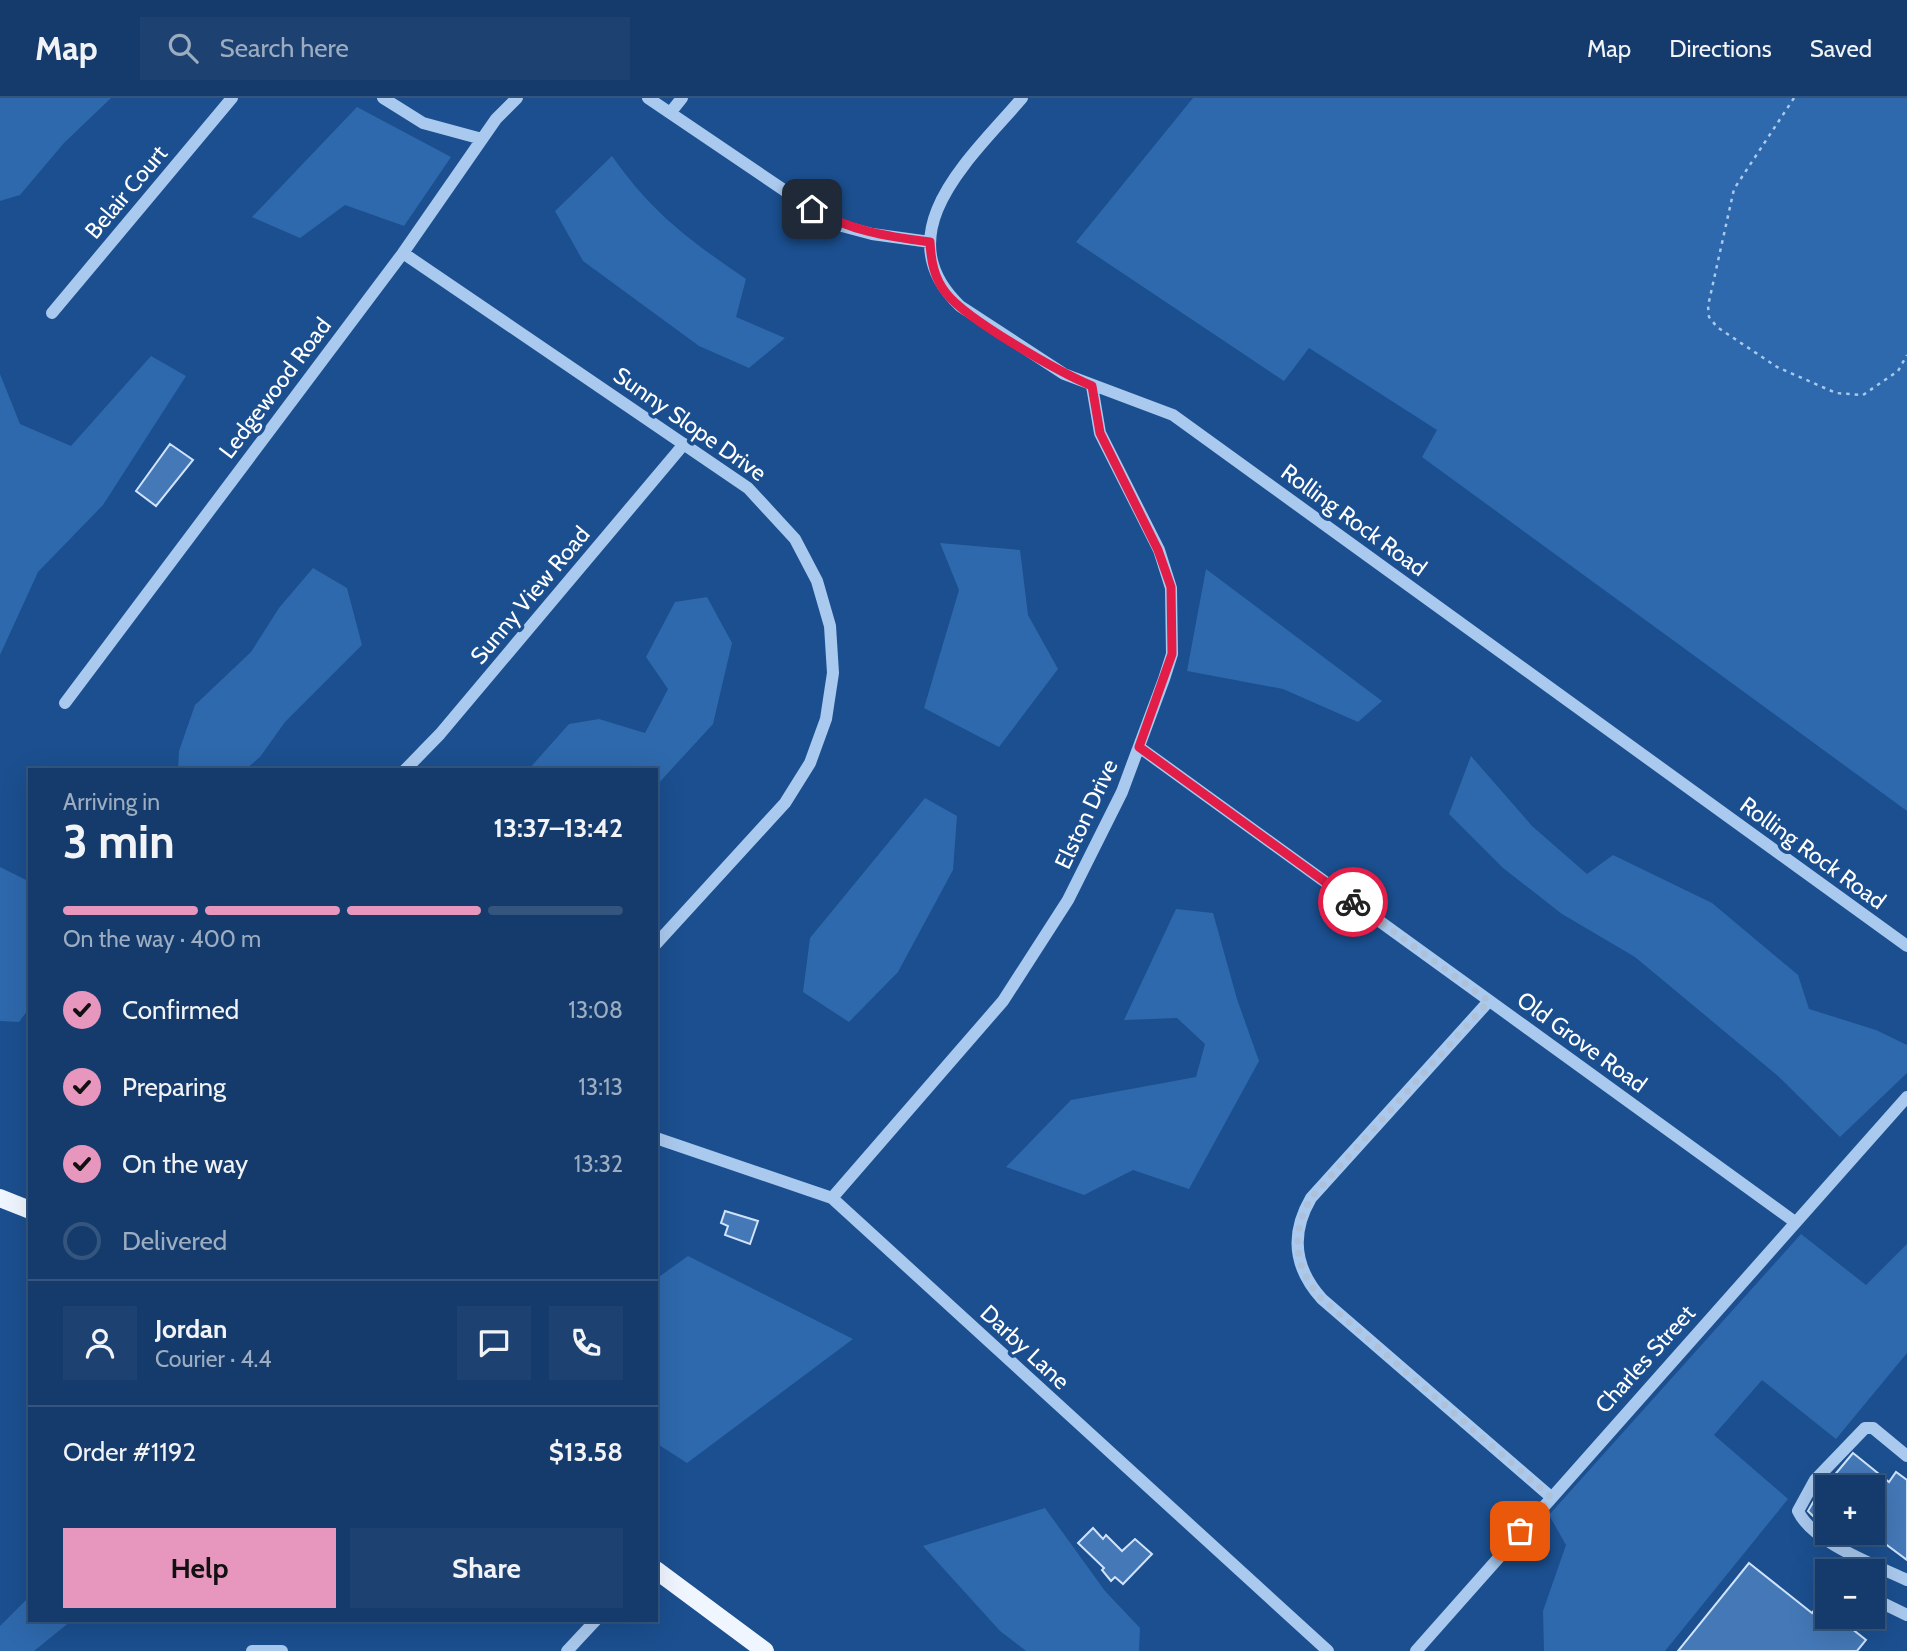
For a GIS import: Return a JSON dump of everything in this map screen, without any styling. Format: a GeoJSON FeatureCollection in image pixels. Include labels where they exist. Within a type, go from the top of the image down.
{"type":"FeatureCollection","features":[{"type":"Feature","properties":{"kind":"main road"},"geometry":{"type":"LineString","coordinates":[[0,1198],[28,1209]]}},
{"type":"Feature","properties":{"kind":"main road"},"geometry":{"type":"LineString","coordinates":[[658,1571],[765,1651]]}},
{"type":"Feature","properties":{"kind":"street","name":"Belair Court"},"geometry":{"type":"LineString","coordinates":[[52,313],[232,98]]}},
{"type":"Feature","properties":{"kind":"street"},"geometry":{"type":"LineString","coordinates":[[383,98],[423,123],[482,139]]}},
{"type":"Feature","properties":{"kind":"street","name":"Ledgewood Road"},"geometry":{"type":"LineString","coordinates":[[65,703],[403,253],[496,119],[517,98]]}},
{"type":"Feature","properties":{"kind":"street"},"geometry":{"type":"LineString","coordinates":[[648,98],[842,226],[872,234],[930,242]]}},
{"type":"Feature","properties":{"kind":"street"},"geometry":{"type":"LineString","coordinates":[[670,113],[682,98]]}},
{"type":"Feature","properties":{"kind":"street","name":"Rolling Rock Road"},"geometry":{"type":"LineString","coordinates":[[1022,98],[947,188],[937,206],[930,242],[932,267],[939,281],[960,306],[1064,374],[1173,415],[1907,946]]}},
{"type":"Feature","properties":{"kind":"street","name":"Sunny Slope Drive"},"geometry":{"type":"LineString","coordinates":[[403,253],[748,488],[795,539],[825,603],[833,649],[827,719],[820,741],[799,784],[785,803],[658,942]]}},
{"type":"Feature","properties":{"kind":"street","name":"Elston Drive"},"geometry":{"type":"LineString","coordinates":[[832,1198],[1003,1002],[1068,900],[1122,792],[1172,654],[1171,587],[1158,550],[1100,433],[1092,386]]}},
{"type":"Feature","properties":{"kind":"street","name":"Sunny View Road"},"geometry":{"type":"LineString","coordinates":[[407,768],[440,734],[684,444]]}},
{"type":"Feature","properties":{"kind":"street","name":"Old Grove Road"},"geometry":{"type":"LineString","coordinates":[[1139,747],[1796,1222]]}},
{"type":"Feature","properties":{"kind":"street"},"geometry":{"type":"LineString","coordinates":[[1489,1001],[1311,1198],[1298,1227],[1298,1258],[1311,1287],[1322,1299],[1551,1497]]}},
{"type":"Feature","properties":{"kind":"street","name":"Charles Street"},"geometry":{"type":"LineString","coordinates":[[1416,1651],[1907,1097]]}},
{"type":"Feature","properties":{"kind":"street","name":"Darby Lane"},"geometry":{"type":"LineString","coordinates":[[658,1139],[832,1198],[1328,1651]]}},
{"type":"Feature","properties":{"kind":"street"},"geometry":{"type":"LineString","coordinates":[[1907,1456],[1873,1428],[1865,1428],[1815,1480],[1798,1511],[1803,1521],[1825,1539],[1907,1580]]}},
{"type":"Feature","properties":{"kind":"street"},"geometry":{"type":"LineString","coordinates":[[1885,1604],[1907,1615]]}},
{"type":"Feature","properties":{"kind":"street"},"geometry":{"type":"LineString","coordinates":[[567,1651],[594,1622]]}},
{"type":"Feature","properties":{"kind":"street"},"geometry":{"type":"LineString","coordinates":[[252,1651],[282,1651]]}},
{"type":"Feature","properties":{"kind":"path"},"geometry":{"type":"LineString","coordinates":[[1794,98],[1734,189],[1708,306],[1709,317],[1717,327],[1777,367],[1836,393],[1864,395],[1898,371],[1907,355]]}},
{"type":"Feature","properties":{"kind":"shaded area"},"geometry":{"type":"Polygon","coordinates":[[[0,98],[111,98],[64,143],[20,195],[0,201],[0,98]]]}},
{"type":"Feature","properties":{"kind":"shaded area"},"geometry":{"type":"Polygon","coordinates":[[[1193,98],[1907,98],[1907,811],[1422,457],[1437,430],[1309,348],[1284,381],[1076,242],[1193,98]]]}},
{"type":"Feature","properties":{"kind":"shaded area"},"geometry":{"type":"Polygon","coordinates":[[[357,107],[451,157],[404,226],[345,205],[300,238],[252,217],[357,107]]]}},
{"type":"Feature","properties":{"kind":"shaded area"},"geometry":{"type":"Polygon","coordinates":[[[612,156],[657,210],[746,279],[736,317],[785,338],[749,368],[699,346],[583,261],[555,211],[612,156]]]}},
{"type":"Feature","properties":{"kind":"shaded area"},"geometry":{"type":"Polygon","coordinates":[[[151,356],[186,376],[103,505],[38,572],[0,655],[0,374],[20,424],[71,446],[151,356]]]}},
{"type":"Feature","properties":{"kind":"shaded area"},"geometry":{"type":"Polygon","coordinates":[[[940,543],[1020,550],[1028,615],[1058,669],[999,747],[924,708],[959,590],[940,543]]]}},
{"type":"Feature","properties":{"kind":"shaded area"},"geometry":{"type":"Polygon","coordinates":[[[313,568],[347,588],[362,645],[285,722],[260,757],[247,768],[178,768],[179,751],[195,705],[251,652],[279,608],[313,568]]]}},
{"type":"Feature","properties":{"kind":"shaded area"},"geometry":{"type":"Polygon","coordinates":[[[1206,569],[1382,701],[1358,722],[1283,689],[1187,671],[1206,569]]]}},
{"type":"Feature","properties":{"kind":"shaded area"},"geometry":{"type":"Polygon","coordinates":[[[707,597],[732,643],[713,724],[658,784],[658,768],[530,768],[569,724],[599,719],[645,733],[668,689],[646,657],[675,602],[707,597]]]}},
{"type":"Feature","properties":{"kind":"shaded area"},"geometry":{"type":"Polygon","coordinates":[[[1471,756],[1532,826],[1587,874],[1613,855],[1712,903],[1798,975],[1809,1009],[1876,1030],[1907,1045],[1907,1073],[1840,1137],[1778,1076],[1635,957],[1562,914],[1503,868],[1449,814],[1471,756]]]}},
{"type":"Feature","properties":{"kind":"shaded area"},"geometry":{"type":"Polygon","coordinates":[[[925,798],[957,816],[953,870],[898,972],[849,1022],[803,992],[810,938],[925,798]]]}},
{"type":"Feature","properties":{"kind":"shaded area"},"geometry":{"type":"Polygon","coordinates":[[[0,867],[28,881],[28,1010],[19,1022],[0,1021],[0,867]]]}},
{"type":"Feature","properties":{"kind":"shaded area"},"geometry":{"type":"Polygon","coordinates":[[[1176,909],[1213,913],[1237,999],[1259,1061],[1189,1189],[1133,1170],[1084,1195],[1006,1167],[1071,1100],[1196,1077],[1205,1044],[1177,1018],[1124,1020],[1176,909]]]}},
{"type":"Feature","properties":{"kind":"shaded area"},"geometry":{"type":"Polygon","coordinates":[[[1801,1234],[1866,1285],[1907,1244],[1907,1353],[1836,1439],[1762,1380],[1714,1435],[1788,1499],[1665,1651],[1544,1651],[1543,1611],[1566,1545],[1549,1515],[1801,1234]]]}},
{"type":"Feature","properties":{"kind":"shaded area"},"geometry":{"type":"Polygon","coordinates":[[[688,1256],[853,1339],[687,1463],[658,1444],[658,1278],[688,1256]]]}},
{"type":"Feature","properties":{"kind":"shaded area"},"geometry":{"type":"Polygon","coordinates":[[[1045,1508],[1105,1591],[1140,1628],[1139,1651],[1026,1651],[1000,1631],[923,1546],[1045,1508]]]}},
{"type":"Feature","properties":{"kind":"shaded area"},"geometry":{"type":"Polygon","coordinates":[[[28,1598],[28,1622],[70,1622],[34,1651],[0,1651],[0,1626],[28,1598]]]}},
{"type":"Feature","properties":{"kind":"building"},"geometry":{"type":"Polygon","coordinates":[[[170,444],[193,460],[156,506],[136,491],[170,444]]]}},
{"type":"Feature","properties":{"kind":"building"},"geometry":{"type":"Polygon","coordinates":[[[725,1211],[758,1221],[750,1244],[725,1235],[728,1226],[721,1223],[725,1211]]]}},
{"type":"Feature","properties":{"kind":"building"},"geometry":{"type":"Polygon","coordinates":[[[1853,1453],[1880,1475],[1834,1475],[1853,1453]]]}},
{"type":"Feature","properties":{"kind":"building"},"geometry":{"type":"Polygon","coordinates":[[[1896,1472],[1907,1480],[1907,1560],[1885,1544],[1885,1479],[1889,1482],[1896,1472]]]}},
{"type":"Feature","properties":{"kind":"building"},"geometry":{"type":"Polygon","coordinates":[[[1815,1499],[1815,1518],[1808,1511],[1815,1499]]]}},
{"type":"Feature","properties":{"kind":"building"},"geometry":{"type":"Polygon","coordinates":[[[1093,1528],[1103,1539],[1106,1535],[1122,1551],[1135,1539],[1152,1554],[1123,1584],[1115,1577],[1111,1581],[1102,1570],[1104,1568],[1078,1543],[1093,1528]]]}},
{"type":"Feature","properties":{"kind":"building"},"geometry":{"type":"Polygon","coordinates":[[[1749,1563],[1812,1613],[1815,1609],[1815,1629],[1852,1629],[1866,1640],[1857,1651],[1678,1651],[1749,1563]]]}},
{"type":"Feature","properties":{"kind":"way so far"},"geometry":{"type":"LineString","coordinates":[[1353,902],[1489,1001],[1311,1198],[1298,1227],[1298,1258],[1311,1287],[1322,1299],[1551,1497],[1520,1531]]}},
{"type":"Feature","properties":{"kind":"route"},"geometry":{"type":"LineString","coordinates":[[812,209],[842,226],[872,234],[930,242],[932,267],[946,293],[960,306],[1064,374],[1092,386],[1094,412],[1100,433],[1158,550],[1171,587],[1174,621],[1172,654],[1139,747],[1353,902]]}}]}
